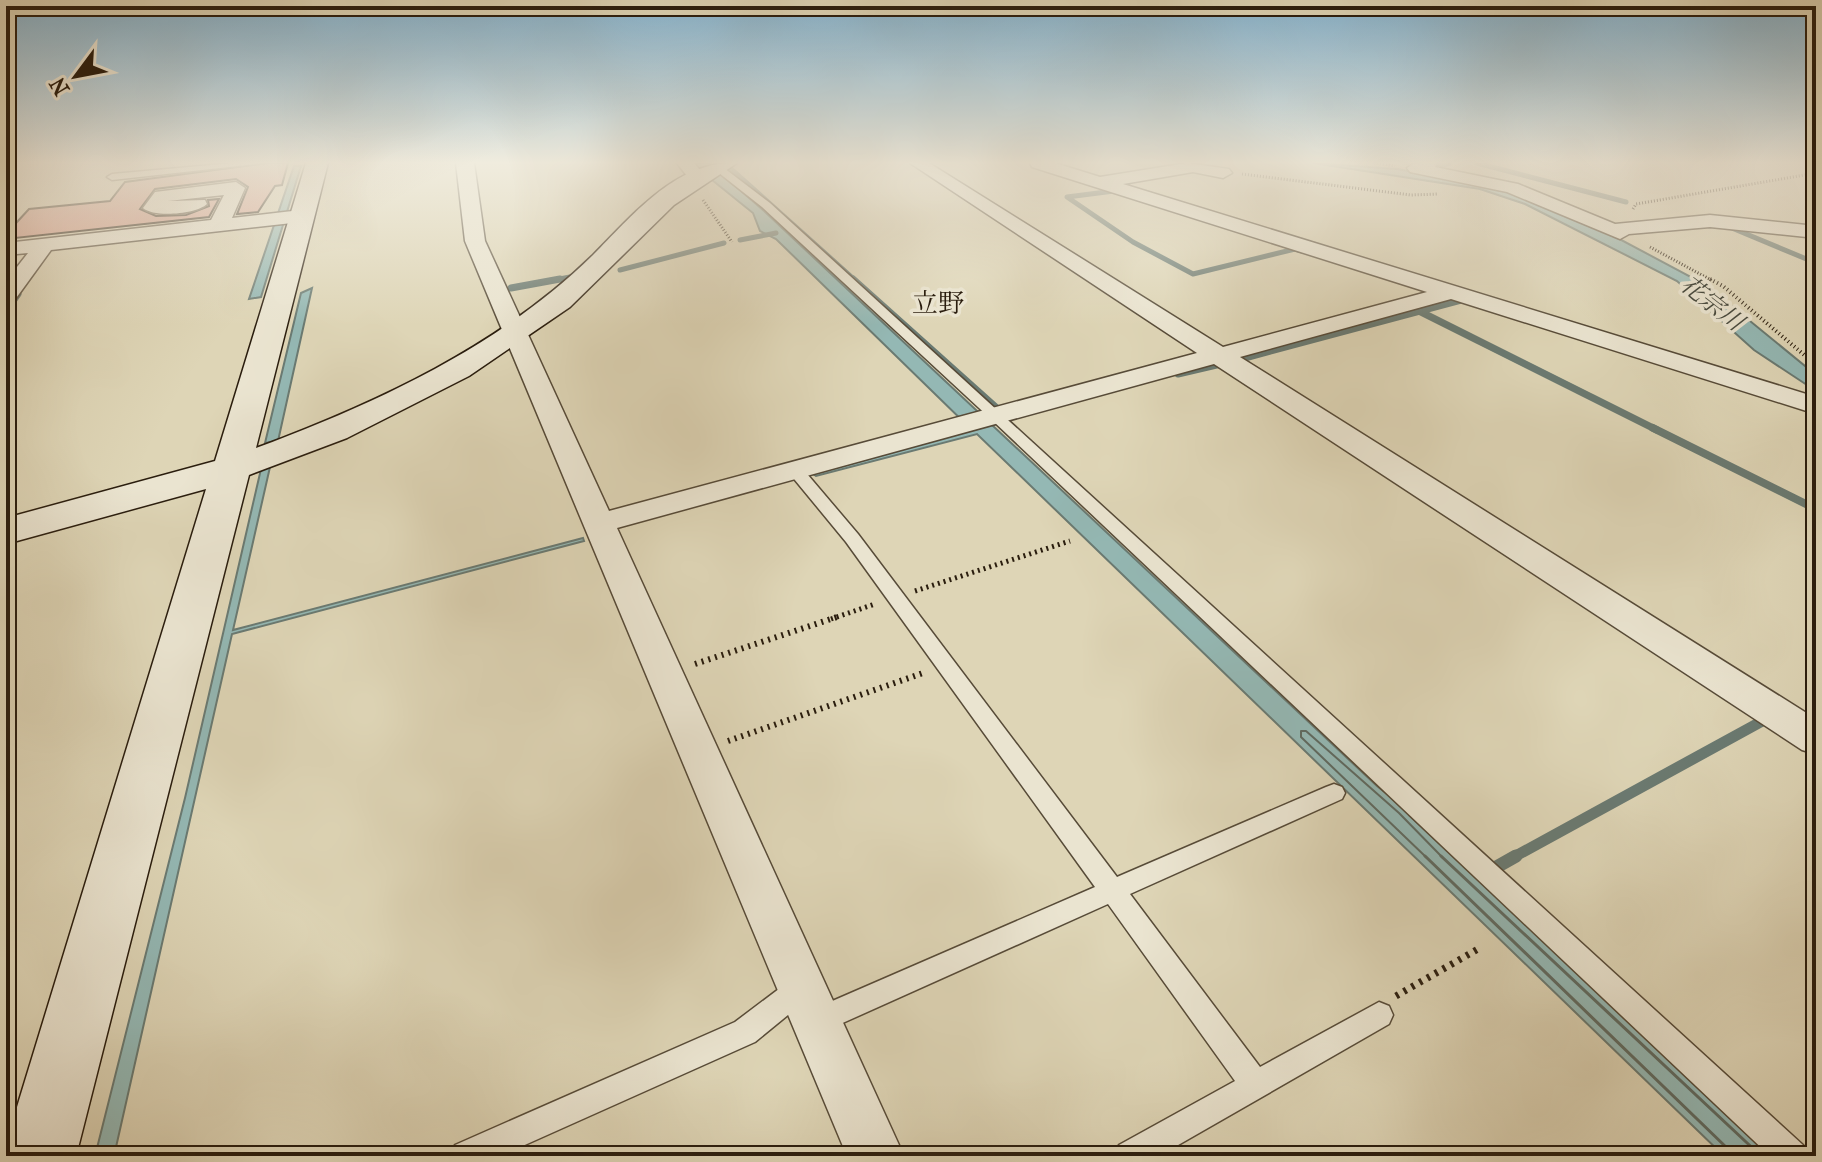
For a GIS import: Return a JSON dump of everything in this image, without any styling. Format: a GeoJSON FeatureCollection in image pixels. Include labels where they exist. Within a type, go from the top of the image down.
{"type":"FeatureCollection","features":[{"type":"Feature","properties":{"kind":"street"},"geometry":{"type":"LineString","coordinates":[[219,225],[223,217]]}},
{"type":"Feature","properties":{"kind":"street"},"geometry":{"type":"LineString","coordinates":[[6,249],[290,217]]}},
{"type":"Feature","properties":{"kind":"street"},"geometry":{"type":"LineString","coordinates":[[32,1148],[301,217]]}},
{"type":"Feature","properties":{"kind":"street"},"geometry":{"type":"LineString","coordinates":[[472,217],[475,241],[876,1156]]}},
{"type":"Feature","properties":{"kind":"street"},"geometry":{"type":"LineString","coordinates":[[6,531],[161,493],[306,444],[376,413],[447,377],[515,333],[581,282],[645,217]]}},
{"type":"Feature","properties":{"kind":"street"},"geometry":{"type":"LineString","coordinates":[[1003,217],[1816,739]]}},
{"type":"Feature","properties":{"kind":"street"},"geometry":{"type":"LineString","coordinates":[[1210,217],[1816,406]]}},
{"type":"Feature","properties":{"kind":"street"},"geometry":{"type":"LineString","coordinates":[[1582,217],[1617,232],[1664,223],[1710,221],[1816,232]]}},
{"type":"Feature","properties":{"kind":"street"},"geometry":{"type":"LineString","coordinates":[[6,296],[46,243]]}},
{"type":"Feature","properties":{"kind":"street"},"geometry":{"type":"LineString","coordinates":[[599,523],[1449,293]]}},
{"type":"Feature","properties":{"kind":"lane"},"geometry":{"type":"LineString","coordinates":[[778,217],[983,421],[1792,1156]]}},
{"type":"Feature","properties":{"kind":"lane"},"geometry":{"type":"LineString","coordinates":[[796,471],[896,598],[1256,1085]]}},
{"type":"Feature","properties":{"kind":"lane"},"geometry":{"type":"LineString","coordinates":[[466,1156],[809,1004],[1112,891],[1334,793]]}},
{"type":"Feature","properties":{"kind":"lane"},"geometry":{"type":"LineString","coordinates":[[1130,1156],[1376,1017]]}},
{"type":"Feature","properties":{"kind":"path"},"geometry":{"type":"LineString","coordinates":[[722,217],[732,242]]}},
{"type":"Feature","properties":{"kind":"path"},"geometry":{"type":"LineString","coordinates":[[1652,217],[1664,223]]}},
{"type":"Feature","properties":{"kind":"path"},"geometry":{"type":"LineString","coordinates":[[1617,232],[1723,286],[1816,365]]}},
{"type":"Feature","properties":{"kind":"path"},"geometry":{"type":"LineString","coordinates":[[665,674],[1070,541]]}},
{"type":"Feature","properties":{"kind":"path"},"geometry":{"type":"LineString","coordinates":[[699,751],[946,666]]}},
{"type":"Feature","properties":{"kind":"path"},"geometry":{"type":"LineString","coordinates":[[1376,1017],[1380,1005],[1478,949]]}},
{"type":"Feature","properties":{"kind":"water"},"geometry":{"type":"Polygon","coordinates":[[[277,217],[285,217],[261,297],[249,299],[277,217]]]}},
{"type":"Feature","properties":{"kind":"water"},"geometry":{"type":"Polygon","coordinates":[[[755,217],[771,217],[1377,786],[1409,812],[1772,1156],[1724,1156],[977,434],[816,476],[813,474],[972,430],[776,239],[760,231],[755,217]]]}},
{"type":"Feature","properties":{"kind":"water","name":"花宗川"},"geometry":{"type":"Polygon","coordinates":[[[1551,217],[1571,217],[1610,234],[1706,285],[1816,375],[1816,391],[1754,350],[1677,281],[1551,217]]]}},
{"type":"Feature","properties":{"kind":"water"},"geometry":{"type":"Polygon","coordinates":[[[312,288],[278,441],[265,443],[301,293],[312,288]]]}},
{"type":"Feature","properties":{"kind":"water"},"geometry":{"type":"Polygon","coordinates":[[[270,467],[233,630],[583,538],[584,541],[232,634],[114,1156],[95,1156],[185,798],[261,469],[270,467]]]}},
{"type":"Feature","properties":{"kind":"building"},"geometry":{"type":"Polygon","coordinates":[[[21,217],[207,217],[6,239],[6,234],[21,217]]]}},
{"type":"Feature","properties":{"kind":"waterway"},"geometry":{"type":"LineString","coordinates":[[785,217],[856,281]]}},
{"type":"Feature","properties":{"kind":"waterway"},"geometry":{"type":"LineString","coordinates":[[1097,217],[1133,242],[1193,274],[1295,249],[1302,251]]}},
{"type":"Feature","properties":{"kind":"waterway"},"geometry":{"type":"LineString","coordinates":[[1727,226],[1816,263]]}},
{"type":"Feature","properties":{"kind":"waterway"},"geometry":{"type":"LineString","coordinates":[[740,240],[776,233]]}},
{"type":"Feature","properties":{"kind":"waterway"},"geometry":{"type":"LineString","coordinates":[[620,270],[724,243]]}},
{"type":"Feature","properties":{"kind":"waterway"},"geometry":{"type":"LineString","coordinates":[[549,281],[570,277]]}},
{"type":"Feature","properties":{"kind":"waterway"},"geometry":{"type":"LineString","coordinates":[[511,288],[560,279]]}},
{"type":"Feature","properties":{"kind":"waterway"},"geometry":{"type":"LineString","coordinates":[[853,279],[998,409]]}},
{"type":"Feature","properties":{"kind":"waterway"},"geometry":{"type":"LineString","coordinates":[[6,311],[18,294]]}},
{"type":"Feature","properties":{"kind":"waterway"},"geometry":{"type":"LineString","coordinates":[[1419,311],[1461,300]]}},
{"type":"Feature","properties":{"kind":"waterway"},"geometry":{"type":"LineString","coordinates":[[1241,359],[1419,311]]}},
{"type":"Feature","properties":{"kind":"waterway"},"geometry":{"type":"LineString","coordinates":[[1419,311],[1653,428]]}},
{"type":"Feature","properties":{"kind":"waterway"},"geometry":{"type":"LineString","coordinates":[[1178,374],[1225,363]]}},
{"type":"Feature","properties":{"kind":"waterway"},"geometry":{"type":"LineString","coordinates":[[1653,428],[1816,509]]}},
{"type":"Feature","properties":{"kind":"waterway"},"geometry":{"type":"LineString","coordinates":[[1653,428],[1657,430]]}},
{"type":"Feature","properties":{"kind":"waterway"},"geometry":{"type":"LineString","coordinates":[[1512,858],[1766,719],[1770,722]]}},
{"type":"Feature","properties":{"kind":"waterway"},"geometry":{"type":"LineString","coordinates":[[1493,869],[1516,856]]}},
{"type":"Feature","properties":{"kind":"district","name":"立野"},"geometry":{"type":"Point","coordinates":[938,303]}}]}
